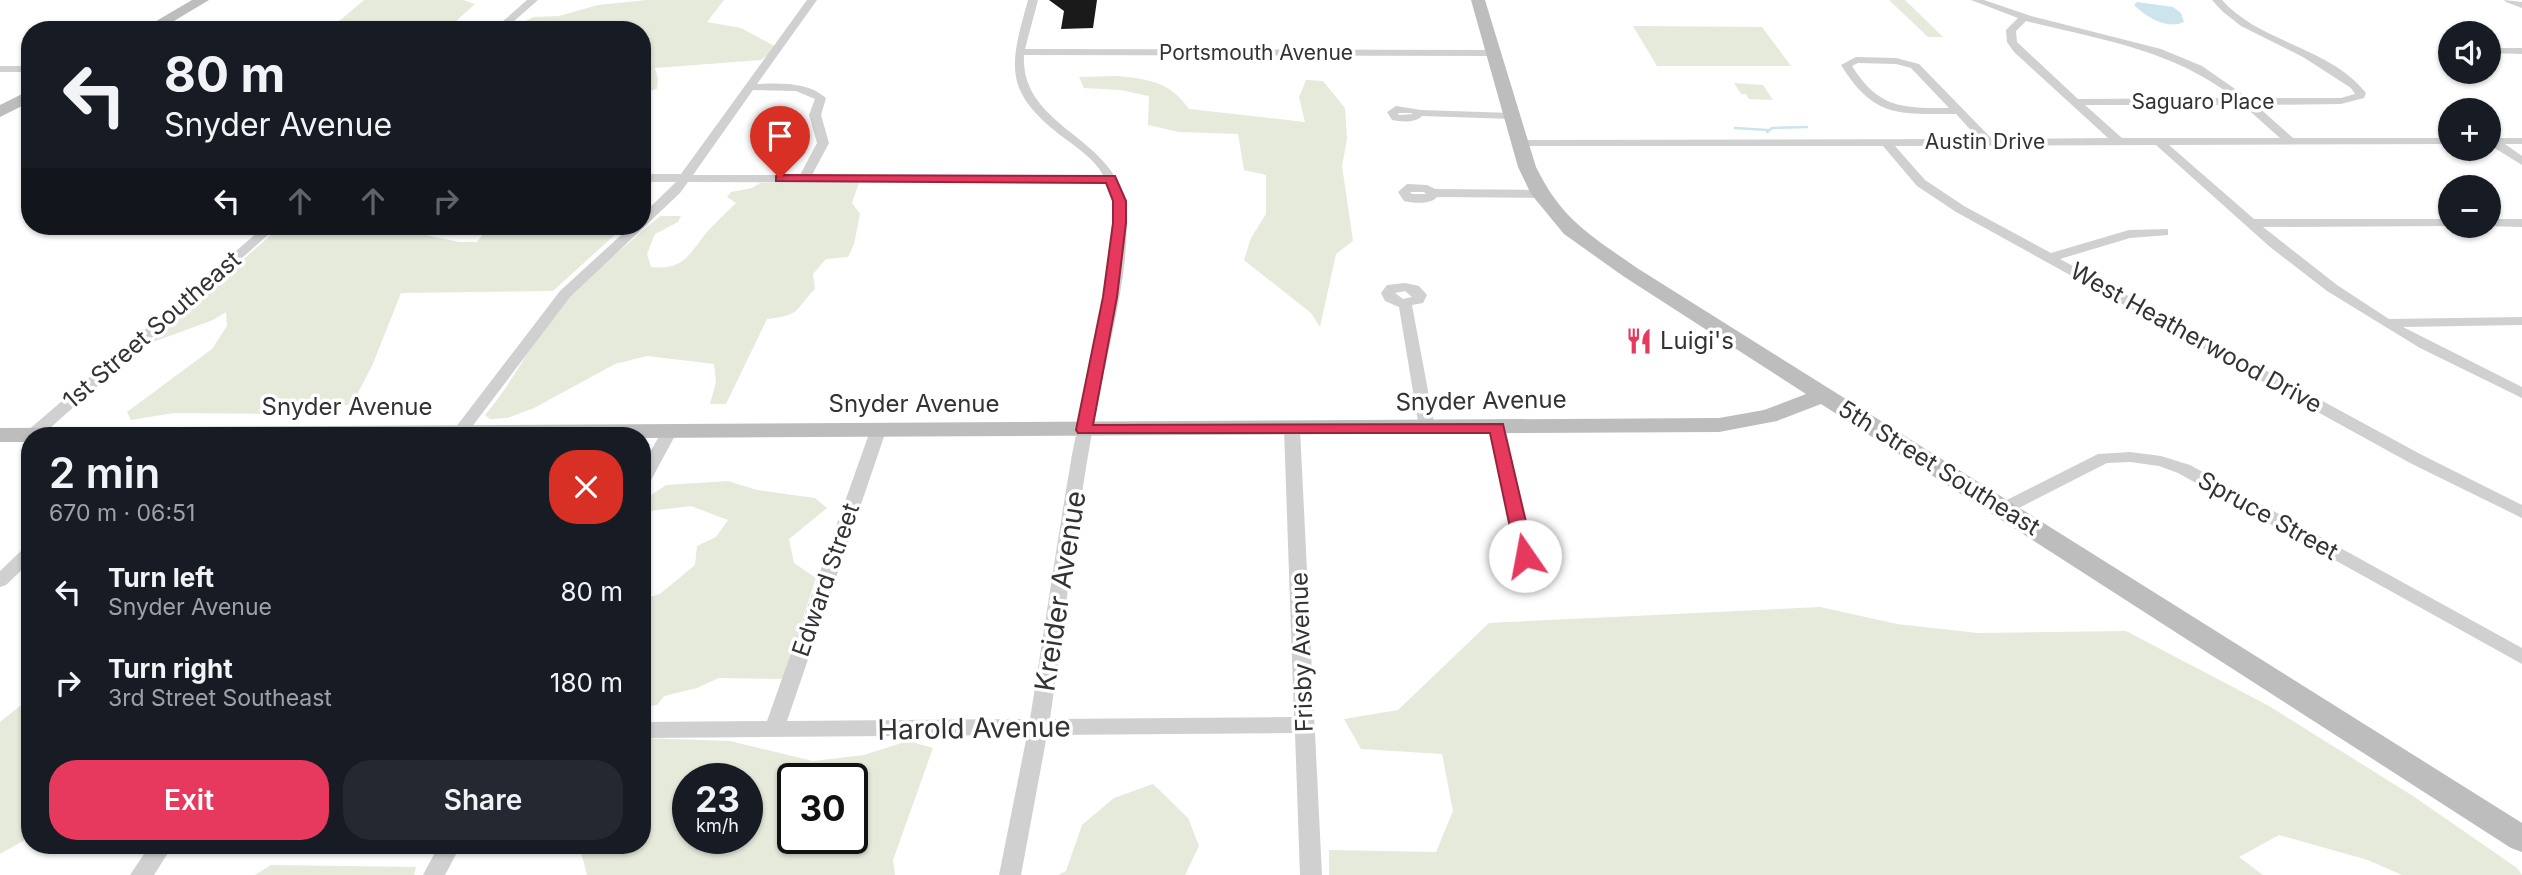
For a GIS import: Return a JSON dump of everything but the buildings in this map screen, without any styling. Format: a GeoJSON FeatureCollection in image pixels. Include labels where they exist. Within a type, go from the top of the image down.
{"type":"FeatureCollection","features":[{"type":"Feature","properties":{"kind":"main road"},"geometry":{"type":"LineString","coordinates":[[164,21],[202,0]]}},
{"type":"Feature","properties":{"kind":"main road","name":"5th Street Southeast"},"geometry":{"type":"LineString","coordinates":[[1478,0],[1520,143],[1540,194],[1559,219],[1584,240],[2522,839]]}},
{"type":"Feature","properties":{"kind":"main road"},"geometry":{"type":"LineString","coordinates":[[0,112],[21,100]]}},
{"type":"Feature","properties":{"kind":"main road","name":"Snyder Avenue"},"geometry":{"type":"LineString","coordinates":[[651,432],[1719,425],[1769,416],[1824,395]]}},
{"type":"Feature","properties":{"kind":"main road","name":"Snyder Avenue"},"geometry":{"type":"LineString","coordinates":[[0,435],[21,435]]}},
{"type":"Feature","properties":{"kind":"street"},"geometry":{"type":"LineString","coordinates":[[508,21],[533,0]]}},
{"type":"Feature","properties":{"kind":"street"},"geometry":{"type":"LineString","coordinates":[[651,213],[685,178],[812,0]]}},
{"type":"Feature","properties":{"kind":"street"},"geometry":{"type":"LineString","coordinates":[[1033,0],[1019,52],[1019,74],[1027,98],[1042,115],[1090,151],[1111,179]]}},
{"type":"Feature","properties":{"kind":"street"},"geometry":{"type":"LineString","coordinates":[[1976,0],[2172,56],[2200,70],[2245,102],[2291,142]]}},
{"type":"Feature","properties":{"kind":"street","name":"Saguaro Place"},"geometry":{"type":"LineString","coordinates":[[2075,102],[2331,101],[2356,99],[2361,93],[2316,60],[2237,19],[2217,0]]}},
{"type":"Feature","properties":{"kind":"street"},"geometry":{"type":"LineString","coordinates":[[2509,0],[2522,5]]}},
{"type":"Feature","properties":{"kind":"street"},"geometry":{"type":"LineString","coordinates":[[2026,16],[2013,26],[2012,42],[2119,142]]}},
{"type":"Feature","properties":{"kind":"street"},"geometry":{"type":"LineString","coordinates":[[2501,52],[2522,51]]}},
{"type":"Feature","properties":{"kind":"street","name":"Portsmouth Avenue"},"geometry":{"type":"LineString","coordinates":[[1019,52],[1494,53]]}},
{"type":"Feature","properties":{"kind":"street"},"geometry":{"type":"LineString","coordinates":[[1958,110],[1905,110],[1877,104],[1852,76],[1846,65],[1856,60],[1908,63],[1915,66],[1958,110],[1989,142]]}},
{"type":"Feature","properties":{"kind":"street"},"geometry":{"type":"LineString","coordinates":[[0,69],[21,69]]}},
{"type":"Feature","properties":{"kind":"street"},"geometry":{"type":"LineString","coordinates":[[750,87],[799,87],[810,90],[821,98],[815,116],[823,143],[804,178]]}},
{"type":"Feature","properties":{"kind":"street"},"geometry":{"type":"LineString","coordinates":[[1419,113],[1512,116]]}},
{"type":"Feature","properties":{"kind":"street"},"geometry":{"type":"LineString","coordinates":[[2501,141],[2522,141]]}},
{"type":"Feature","properties":{"kind":"street","name":"West Heatherwood Drive"},"geometry":{"type":"LineString","coordinates":[[1886,142],[1915,177],[1930,190],[2404,453],[2522,512]]}},
{"type":"Feature","properties":{"kind":"street"},"geometry":{"type":"LineString","coordinates":[[2159,142],[2299,262],[2389,323],[2522,393]]}},
{"type":"Feature","properties":{"kind":"street","name":"Austin Drive"},"geometry":{"type":"LineString","coordinates":[[1520,143],[2438,142]]}},
{"type":"Feature","properties":{"kind":"street"},"geometry":{"type":"LineString","coordinates":[[2501,148],[2522,161]]}},
{"type":"Feature","properties":{"kind":"street"},"geometry":{"type":"LineString","coordinates":[[651,178],[1111,179]]}},
{"type":"Feature","properties":{"kind":"street","name":"Kreider Avenue"},"geometry":{"type":"LineString","coordinates":[[1010,875],[1038,727],[1084,430],[1110,297],[1119,223],[1119,201],[1111,179]]}},
{"type":"Feature","properties":{"kind":"street"},"geometry":{"type":"LineString","coordinates":[[1433,194],[1540,194]]}},
{"type":"Feature","properties":{"kind":"street"},"geometry":{"type":"LineString","coordinates":[[2253,223],[2438,223]]}},
{"type":"Feature","properties":{"kind":"street"},"geometry":{"type":"LineString","coordinates":[[2501,223],[2522,223]]}},
{"type":"Feature","properties":{"kind":"street"},"geometry":{"type":"LineString","coordinates":[[2049,258],[2129,234],[2163,232]]}},
{"type":"Feature","properties":{"kind":"street","name":"1st Street Southeast"},"geometry":{"type":"LineString","coordinates":[[41,427],[262,235]]}},
{"type":"Feature","properties":{"kind":"street"},"geometry":{"type":"LineString","coordinates":[[463,427],[565,294],[628,235]]}},
{"type":"Feature","properties":{"kind":"street"},"geometry":{"type":"LineString","coordinates":[[1405,303],[1427,428]]}},
{"type":"Feature","properties":{"kind":"street"},"geometry":{"type":"LineString","coordinates":[[2389,323],[2522,321]]}},
{"type":"Feature","properties":{"kind":"street"},"geometry":{"type":"LineString","coordinates":[[1497,428],[1525,556]]}},
{"type":"Feature","properties":{"kind":"street","name":"Frisby Avenue"},"geometry":{"type":"LineString","coordinates":[[1292,429],[1311,875]]}},
{"type":"Feature","properties":{"kind":"street","name":"Edward Street"},"geometry":{"type":"LineString","coordinates":[[774,730],[878,431]]}},
{"type":"Feature","properties":{"kind":"street"},"geometry":{"type":"LineString","coordinates":[[651,465],[669,432]]}},
{"type":"Feature","properties":{"kind":"street","name":"Spruce Street"},"geometry":{"type":"LineString","coordinates":[[2003,509],[2104,458],[2130,457],[2161,461],[2184,469],[2522,657]]}},
{"type":"Feature","properties":{"kind":"street"},"geometry":{"type":"LineString","coordinates":[[0,582],[21,561]]}},
{"type":"Feature","properties":{"kind":"street","name":"Harold Avenue"},"geometry":{"type":"LineString","coordinates":[[651,730],[1305,725]]}},
{"type":"Feature","properties":{"kind":"street"},"geometry":{"type":"LineString","coordinates":[[141,875],[156,854]]}},
{"type":"Feature","properties":{"kind":"street"},"geometry":{"type":"LineString","coordinates":[[434,875],[445,854]]}},
{"type":"Feature","properties":{"kind":"shaded area"},"geometry":{"type":"Polygon","coordinates":[[[364,0],[463,0],[475,4],[456,21],[339,21],[364,0]]]}},
{"type":"Feature","properties":{"kind":"shaded area"},"geometry":{"type":"Polygon","coordinates":[[[647,0],[724,0],[707,22],[741,28],[778,48],[761,60],[655,68],[657,89],[651,91],[651,21],[526,21],[533,17],[559,16],[598,5],[647,0]]]}},
{"type":"Feature","properties":{"kind":"shaded area"},"geometry":{"type":"Polygon","coordinates":[[[1889,0],[1905,0],[1943,37],[1928,37],[1889,0]]]}},
{"type":"Feature","properties":{"kind":"shaded area"},"geometry":{"type":"Polygon","coordinates":[[[1633,26],[1762,27],[1791,66],[1657,66],[1633,26]]]}},
{"type":"Feature","properties":{"kind":"shaded area"},"geometry":{"type":"Polygon","coordinates":[[[1117,76],[1166,87],[1189,109],[1305,122],[1299,97],[1306,80],[1323,81],[1345,108],[1347,139],[1342,166],[1353,241],[1336,254],[1320,327],[1311,313],[1244,260],[1251,238],[1266,214],[1266,175],[1244,170],[1238,134],[1179,132],[1148,125],[1149,96],[1120,90],[1084,88],[1079,77],[1117,76]]]}},
{"type":"Feature","properties":{"kind":"shaded area"},"geometry":{"type":"Polygon","coordinates":[[[1734,83],[1763,85],[1773,100],[1749,99],[1746,94],[1741,94],[1734,83]]]}},
{"type":"Feature","properties":{"kind":"shaded area"},"geometry":{"type":"Polygon","coordinates":[[[860,180],[852,203],[860,214],[854,244],[848,257],[826,259],[813,274],[815,289],[796,310],[786,316],[767,319],[726,404],[710,404],[716,382],[714,364],[647,356],[615,364],[534,408],[507,418],[490,419],[485,415],[570,295],[638,235],[651,235],[651,224],[660,216],[681,216],[678,222],[655,234],[647,254],[651,267],[662,268],[679,263],[691,253],[736,203],[727,197],[731,192],[752,188],[760,183],[860,180]]]}},
{"type":"Feature","properties":{"kind":"shaded area"},"geometry":{"type":"Polygon","coordinates":[[[271,235],[426,235],[459,242],[477,242],[482,235],[615,235],[553,291],[401,293],[372,366],[352,404],[293,414],[174,413],[131,420],[127,412],[212,349],[227,326],[226,312],[213,320],[148,344],[271,235]]]}},
{"type":"Feature","properties":{"kind":"shaded area"},"geometry":{"type":"Polygon","coordinates":[[[728,481],[757,490],[815,498],[827,508],[789,539],[794,563],[816,578],[783,679],[719,678],[697,688],[664,696],[657,705],[651,706],[651,596],[660,594],[695,565],[697,546],[716,537],[728,520],[691,506],[651,511],[651,495],[666,485],[728,481]]]}},
{"type":"Feature","properties":{"kind":"shaded area"},"geometry":{"type":"Polygon","coordinates":[[[1820,607],[1897,624],[1978,633],[2126,631],[2269,706],[2413,796],[2517,868],[2522,875],[2402,875],[2368,860],[2279,835],[2239,857],[2263,875],[1329,875],[1329,850],[1436,852],[1453,811],[1442,754],[1361,749],[1344,719],[1398,710],[1489,623],[1820,607]]]}},
{"type":"Feature","properties":{"kind":"shaded area"},"geometry":{"type":"Polygon","coordinates":[[[21,705],[21,842],[0,854],[0,722],[21,705]]]}},
{"type":"Feature","properties":{"kind":"shaded area"},"geometry":{"type":"Polygon","coordinates":[[[651,738],[730,741],[813,761],[864,755],[908,741],[933,748],[893,860],[895,875],[587,875],[581,854],[651,854],[651,738]]]}},
{"type":"Feature","properties":{"kind":"shaded area"},"geometry":{"type":"Polygon","coordinates":[[[1153,784],[1188,818],[1199,846],[1185,875],[1058,875],[1066,871],[1082,825],[1114,798],[1153,784]]]}},
{"type":"Feature","properties":{"kind":"shaded area"},"geometry":{"type":"Polygon","coordinates":[[[271,865],[416,867],[414,875],[255,875],[271,865]]]}},
{"type":"Feature","properties":{"kind":"water"},"geometry":{"type":"Polygon","coordinates":[[[2137,2],[2173,7],[2181,13],[2184,22],[2171,24],[2157,21],[2134,5],[2137,2]]]}},
{"type":"Feature","properties":{"kind":"waterway"},"geometry":{"type":"LineString","coordinates":[[1767,132],[1772,128],[1807,127]]}},
{"type":"Feature","properties":{"kind":"waterway"},"geometry":{"type":"LineString","coordinates":[[1735,128],[1767,130]]}},
{"type":"Feature","properties":{"kind":"place","name":"Luigi's"},"geometry":{"type":"Point","coordinates":[1639,341]}},
{"type":"Feature","properties":{"kind":"route"},"geometry":{"type":"LineString","coordinates":[[780,178],[1111,179],[1117,190],[1120,212],[1115,265],[1084,430],[1497,428],[1525,556]]}}]}
